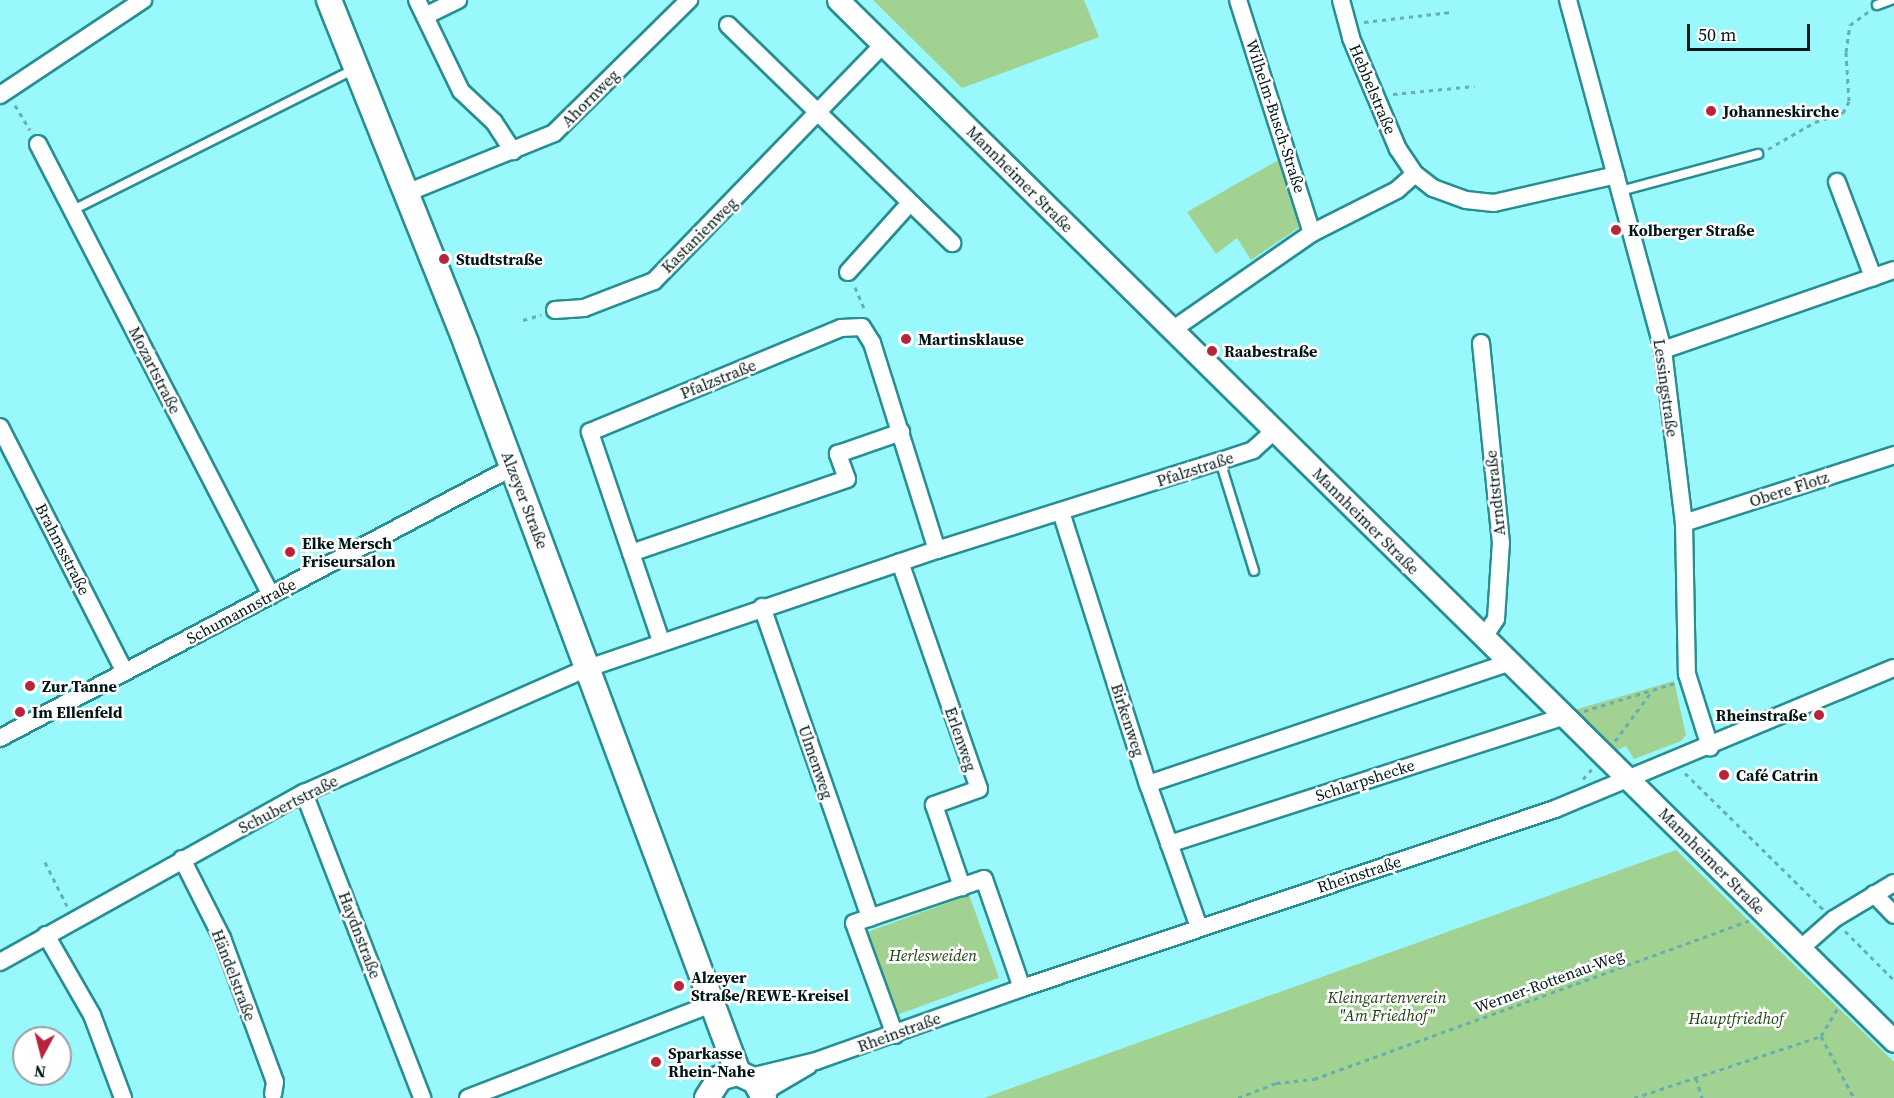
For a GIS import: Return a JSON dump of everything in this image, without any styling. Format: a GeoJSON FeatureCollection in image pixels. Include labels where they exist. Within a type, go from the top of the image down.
{"type":"FeatureCollection","features":[{"type":"Feature","properties":{"kind":"main road","name":"Alzeyer Straße"},"geometry":{"type":"LineString","coordinates":[[329,0],[358,68],[404,194],[513,467],[712,1004],[744,1075],[764,1097]]}},
{"type":"Feature","properties":{"kind":"main road","name":"Alzeyer Straße"},"geometry":{"type":"LineString","coordinates":[[711,1090],[709,1027],[712,1004]]}},
{"type":"Feature","properties":{"kind":"main road"},"geometry":{"type":"LineString","coordinates":[[711,1090],[744,1075]]}},
{"type":"Feature","properties":{"kind":"street"},"geometry":{"type":"LineString","coordinates":[[2,88],[143,0]]}},
{"type":"Feature","properties":{"kind":"street"},"geometry":{"type":"LineString","coordinates":[[417,0],[461,91],[494,122],[513,151]]}},
{"type":"Feature","properties":{"kind":"street"},"geometry":{"type":"LineString","coordinates":[[425,16],[458,0]]}},
{"type":"Feature","properties":{"kind":"street","name":"Ahornweg"},"geometry":{"type":"LineString","coordinates":[[404,194],[554,133],[687,0]]}},
{"type":"Feature","properties":{"kind":"street","name":"Mannheimer Straße"},"geometry":{"type":"LineString","coordinates":[[838,0],[1275,430],[1562,717],[1894,1041]]}},
{"type":"Feature","properties":{"kind":"street","name":"Wilhelm-Busch-Straße"},"geometry":{"type":"LineString","coordinates":[[1238,0],[1312,232]]}},
{"type":"Feature","properties":{"kind":"street","name":"Hebbelstraße"},"geometry":{"type":"LineString","coordinates":[[1341,0],[1347,24],[1398,149],[1415,174]]}},
{"type":"Feature","properties":{"kind":"street","name":"Lessingstraße"},"geometry":{"type":"LineString","coordinates":[[1568,0],[1663,350],[1684,523],[1689,679],[1710,747]]}},
{"type":"Feature","properties":{"kind":"street"},"geometry":{"type":"LineString","coordinates":[[728,25],[817,115],[952,243]]}},
{"type":"Feature","properties":{"kind":"street","name":"Kastanienweg"},"geometry":{"type":"LineString","coordinates":[[555,310],[584,308],[654,281],[884,44]]}},
{"type":"Feature","properties":{"kind":"street","name":"Mozartstraße"},"geometry":{"type":"LineString","coordinates":[[39,144],[271,595]]}},
{"type":"Feature","properties":{"kind":"street"},"geometry":{"type":"LineString","coordinates":[[1172,330],[1312,232],[1397,190],[1415,174],[1433,188],[1466,200],[1494,202],[1618,183]]}},
{"type":"Feature","properties":{"kind":"street"},"geometry":{"type":"LineString","coordinates":[[1837,182],[1873,277]]}},
{"type":"Feature","properties":{"kind":"street"},"geometry":{"type":"LineString","coordinates":[[848,272],[909,204]]}},
{"type":"Feature","properties":{"kind":"street"},"geometry":{"type":"LineString","coordinates":[[1663,350],[1894,270]]}},
{"type":"Feature","properties":{"kind":"street"},"geometry":{"type":"LineString","coordinates":[[862,327],[872,343],[937,550]]}},
{"type":"Feature","properties":{"kind":"street","name":"Pfalzstraße"},"geometry":{"type":"LineString","coordinates":[[661,640],[590,432],[841,328],[862,327]]}},
{"type":"Feature","properties":{"kind":"street","name":"Arndtstraße"},"geometry":{"type":"LineString","coordinates":[[1481,344],[1501,542],[1496,619],[1483,638]]}},
{"type":"Feature","properties":{"kind":"street","name":"Brahmsstraße"},"geometry":{"type":"LineString","coordinates":[[0,427],[125,672]]}},
{"type":"Feature","properties":{"kind":"street","name":"Pfalzstraße"},"geometry":{"type":"LineString","coordinates":[[588,668],[661,640],[1253,450],[1275,430]]}},
{"type":"Feature","properties":{"kind":"street"},"geometry":{"type":"LineString","coordinates":[[631,553],[847,479],[838,454],[901,432]]}},
{"type":"Feature","properties":{"kind":"street","name":"Obere Flotz"},"geometry":{"type":"LineString","coordinates":[[1684,523],[1894,455]]}},
{"type":"Feature","properties":{"kind":"street","name":"Schumannstraße"},"geometry":{"type":"LineString","coordinates":[[0,738],[513,467]]}},
{"type":"Feature","properties":{"kind":"street","name":"Birkenweg"},"geometry":{"type":"LineString","coordinates":[[1061,512],[1148,784],[1199,927]]}},
{"type":"Feature","properties":{"kind":"street","name":"Erlenweg"},"geometry":{"type":"LineString","coordinates":[[900,562],[979,789],[934,805],[962,887]]}},
{"type":"Feature","properties":{"kind":"street","name":"Ulmenweg"},"geometry":{"type":"LineString","coordinates":[[762,607],[870,918]]}},
{"type":"Feature","properties":{"kind":"street"},"geometry":{"type":"LineString","coordinates":[[1148,784],[1508,663]]}},
{"type":"Feature","properties":{"kind":"street","name":"Schubertstraße"},"geometry":{"type":"LineString","coordinates":[[0,962],[304,793],[588,668]]}},
{"type":"Feature","properties":{"kind":"street","name":"Rheinstraße"},"geometry":{"type":"LineString","coordinates":[[744,1075],[816,1061],[896,1035],[1022,988],[1199,927],[1555,809],[1710,747],[1894,668]]}},
{"type":"Feature","properties":{"kind":"street","name":"Schlarpshecke"},"geometry":{"type":"LineString","coordinates":[[1168,844],[1562,717]]}},
{"type":"Feature","properties":{"kind":"street","name":"Haydnstraße"},"geometry":{"type":"LineString","coordinates":[[304,793],[422,1098]]}},
{"type":"Feature","properties":{"kind":"street","name":"Händelstraße"},"geometry":{"type":"LineString","coordinates":[[182,859],[222,938],[275,1082],[273,1094]]}},
{"type":"Feature","properties":{"kind":"street"},"geometry":{"type":"LineString","coordinates":[[896,1035],[854,923],[984,879],[1022,988]]}},
{"type":"Feature","properties":{"kind":"street"},"geometry":{"type":"LineString","coordinates":[[1800,949],[1834,919],[1894,883]]}},
{"type":"Feature","properties":{"kind":"street"},"geometry":{"type":"LineString","coordinates":[[1874,894],[1894,915]]}},
{"type":"Feature","properties":{"kind":"street"},"geometry":{"type":"LineString","coordinates":[[46,935],[92,1015],[123,1098]]}},
{"type":"Feature","properties":{"kind":"street"},"geometry":{"type":"LineString","coordinates":[[468,1098],[712,1004]]}},
{"type":"Feature","properties":{"kind":"street","name":"Rheinstraße"},"geometry":{"type":"LineString","coordinates":[[764,1097],[772,1087],[816,1061]]}},
{"type":"Feature","properties":{"kind":"lane"},"geometry":{"type":"LineString","coordinates":[[1877,5],[1891,0]]}},
{"type":"Feature","properties":{"kind":"lane"},"geometry":{"type":"LineString","coordinates":[[73,210],[358,68]]}},
{"type":"Feature","properties":{"kind":"lane"},"geometry":{"type":"LineString","coordinates":[[1618,183],[1758,154]]}},
{"type":"Feature","properties":{"kind":"lane"},"geometry":{"type":"LineString","coordinates":[[1221,461],[1254,571]]}},
{"type":"Feature","properties":{"kind":"path"},"geometry":{"type":"LineString","coordinates":[[1758,154],[1815,122],[1843,113],[1849,100],[1846,52],[1850,25],[1877,5]]}},
{"type":"Feature","properties":{"kind":"path"},"geometry":{"type":"LineString","coordinates":[[1347,24],[1451,12]]}},
{"type":"Feature","properties":{"kind":"path"},"geometry":{"type":"LineString","coordinates":[[1376,96],[1475,86]]}},
{"type":"Feature","properties":{"kind":"path"},"geometry":{"type":"LineString","coordinates":[[2,88],[39,144]]}},
{"type":"Feature","properties":{"kind":"path"},"geometry":{"type":"LineString","coordinates":[[848,272],[867,316],[862,327]]}},
{"type":"Feature","properties":{"kind":"path"},"geometry":{"type":"LineString","coordinates":[[1562,717],[1689,679]]}},
{"type":"Feature","properties":{"kind":"path"},"geometry":{"type":"LineString","coordinates":[[1610,746],[1653,690]]}},
{"type":"Feature","properties":{"kind":"path"},"geometry":{"type":"LineString","coordinates":[[1673,761],[1894,980]]}},
{"type":"Feature","properties":{"kind":"path"},"geometry":{"type":"LineString","coordinates":[[45,862],[75,921]]}},
{"type":"Feature","properties":{"kind":"path","name":"Werner-Rottenau-Weg"},"geometry":{"type":"LineString","coordinates":[[1238,1098],[1276,1083],[1314,1079],[1764,913]]}},
{"type":"Feature","properties":{"kind":"path"},"geometry":{"type":"LineString","coordinates":[[1634,1098],[1821,1036],[1839,1006],[1851,999]]}},
{"type":"Feature","properties":{"kind":"path"},"geometry":{"type":"LineString","coordinates":[[1821,1036],[1854,1098]]}},
{"type":"Feature","properties":{"kind":"path"},"geometry":{"type":"LineString","coordinates":[[1696,1078],[1702,1098]]}},
{"type":"Feature","properties":{"kind":"green space"},"geometry":{"type":"Polygon","coordinates":[[[873,0],[1084,0],[1099,37],[962,88],[873,0]]]}},
{"type":"Feature","properties":{"kind":"green space"},"geometry":{"type":"Polygon","coordinates":[[[1284,157],[1304,224],[1251,260],[1237,238],[1216,254],[1187,212],[1284,157]]]}},
{"type":"Feature","properties":{"kind":"green space"},"geometry":{"type":"Polygon","coordinates":[[[1674,681],[1686,735],[1681,741],[1634,759],[1626,746],[1616,751],[1574,710],[1674,681]]]}},
{"type":"Feature","properties":{"kind":"green space"},"geometry":{"type":"Polygon","coordinates":[[[1676,850],[1894,1062],[1894,1098],[984,1098],[1676,850]]]}},
{"type":"Feature","properties":{"kind":"green space","name":"Herlesweiden"},"geometry":{"type":"Polygon","coordinates":[[[969,895],[999,978],[897,1015],[867,932],[969,895]]]}},
{"type":"Feature","properties":{"kind":"place","name":"Johanneskirche"},"geometry":{"type":"Point","coordinates":[1711,111]}},
{"type":"Feature","properties":{"kind":"place","name":"Kolberger Straße"},"geometry":{"type":"Point","coordinates":[1616,230]}},
{"type":"Feature","properties":{"kind":"place","name":"Studtstraße"},"geometry":{"type":"Point","coordinates":[444,259]}},
{"type":"Feature","properties":{"kind":"place","name":"Martinsklause"},"geometry":{"type":"Point","coordinates":[906,339]}},
{"type":"Feature","properties":{"kind":"place","name":"Raabestraße"},"geometry":{"type":"Point","coordinates":[1212,351]}},
{"type":"Feature","properties":{"kind":"place","name":"Elke Mersch Friseursalon"},"geometry":{"type":"Point","coordinates":[290,552]}},
{"type":"Feature","properties":{"kind":"place","name":"Zur Tanne"},"geometry":{"type":"Point","coordinates":[30,686]}},
{"type":"Feature","properties":{"kind":"place","name":"Im Ellenfeld"},"geometry":{"type":"Point","coordinates":[20,712]}},
{"type":"Feature","properties":{"kind":"place","name":"Rheinstraße"},"geometry":{"type":"Point","coordinates":[1819,715]}},
{"type":"Feature","properties":{"kind":"place","name":"Café Catrin"},"geometry":{"type":"Point","coordinates":[1724,775]}},
{"type":"Feature","properties":{"kind":"place","name":"Alzeyer Straße/REWE-Kreisel"},"geometry":{"type":"Point","coordinates":[679,986]}},
{"type":"Feature","properties":{"kind":"place","name":"Sparkasse Rhein-Nahe"},"geometry":{"type":"Point","coordinates":[656,1062]}},
{"type":"Feature","properties":{"kind":"park label","name":"Kleingartenverein \"Am Friedhof\""},"geometry":{"type":"Point","coordinates":[1387,1006]}},
{"type":"Feature","properties":{"kind":"park label","name":"Hauptfriedhof"},"geometry":{"type":"Point","coordinates":[1736,1018]}}]}
